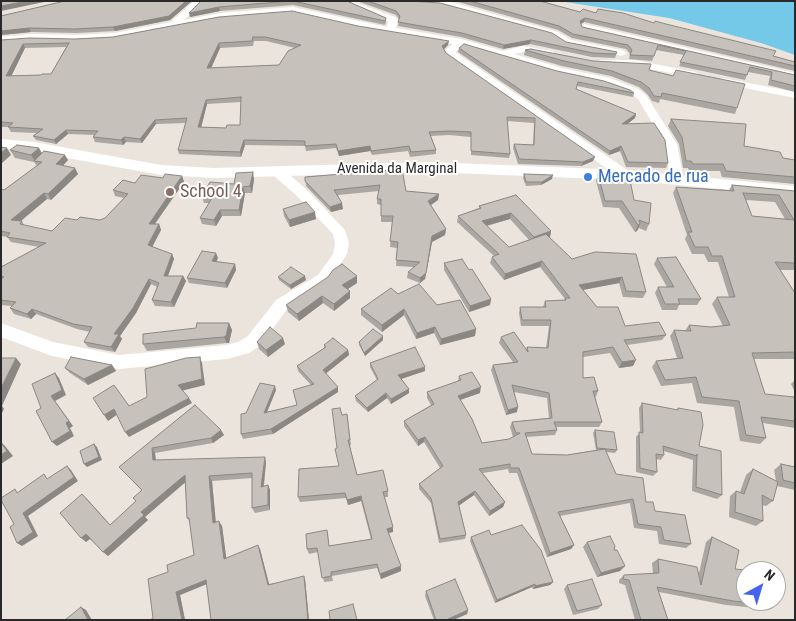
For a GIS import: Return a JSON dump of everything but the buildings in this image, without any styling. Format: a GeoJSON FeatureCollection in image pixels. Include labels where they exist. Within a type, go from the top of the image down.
{"type":"FeatureCollection","features":[{"type":"Feature","properties":{"kind":"street"},"geometry":{"type":"LineString","coordinates":[[174,24],[200,1]]}},
{"type":"Feature","properties":{"kind":"street"},"geometry":{"type":"LineString","coordinates":[[342,1],[392,19],[391,29]]}},
{"type":"Feature","properties":{"kind":"street"},"geometry":{"type":"LineString","coordinates":[[412,1],[440,2],[555,34],[568,42],[622,53],[624,55],[620,63]]}},
{"type":"Feature","properties":{"kind":"street"},"geometry":{"type":"LineString","coordinates":[[265,2],[359,24],[461,42],[560,71],[606,80],[634,90],[642,97],[671,144],[677,181]]}},
{"type":"Feature","properties":{"kind":"street"},"geometry":{"type":"LineString","coordinates":[[1,40],[31,37],[77,38],[115,36],[238,14],[293,10]]}},
{"type":"Feature","properties":{"kind":"street"},"geometry":{"type":"LineString","coordinates":[[584,27],[795,76]]}},
{"type":"Feature","properties":{"kind":"street"},"geometry":{"type":"LineString","coordinates":[[461,42],[449,51],[451,54],[625,175]]}},
{"type":"Feature","properties":{"kind":"street"},"geometry":{"type":"LineString","coordinates":[[504,54],[530,49],[556,55]]}},
{"type":"Feature","properties":{"kind":"street"},"geometry":{"type":"LineString","coordinates":[[592,62],[649,65],[795,95]]}},
{"type":"Feature","properties":{"kind":"street"},"geometry":{"type":"LineString","coordinates":[[756,88],[764,68]]}},
{"type":"Feature","properties":{"kind":"street","name":"Avenida da Marginal"},"geometry":{"type":"LineString","coordinates":[[1,142],[34,146],[161,170],[214,173],[429,168],[625,175],[795,190]]}},
{"type":"Feature","properties":{"kind":"street"},"geometry":{"type":"LineString","coordinates":[[1,330],[52,349],[119,362],[227,352],[243,348],[254,341],[282,304],[323,278],[340,254],[342,243],[340,233],[302,192],[278,172]]}},
{"type":"Feature","properties":{"kind":"water"},"geometry":{"type":"Polygon","coordinates":[[[559,1],[795,1],[795,55],[761,43],[669,18],[559,1]]]}},
{"type":"Feature","properties":{"kind":"place","name":"Mercado de rua"},"geometry":{"type":"Point","coordinates":[588,177]}},
{"type":"Feature","properties":{"kind":"place","name":"School 4"},"geometry":{"type":"Point","coordinates":[170,192]}}]}
